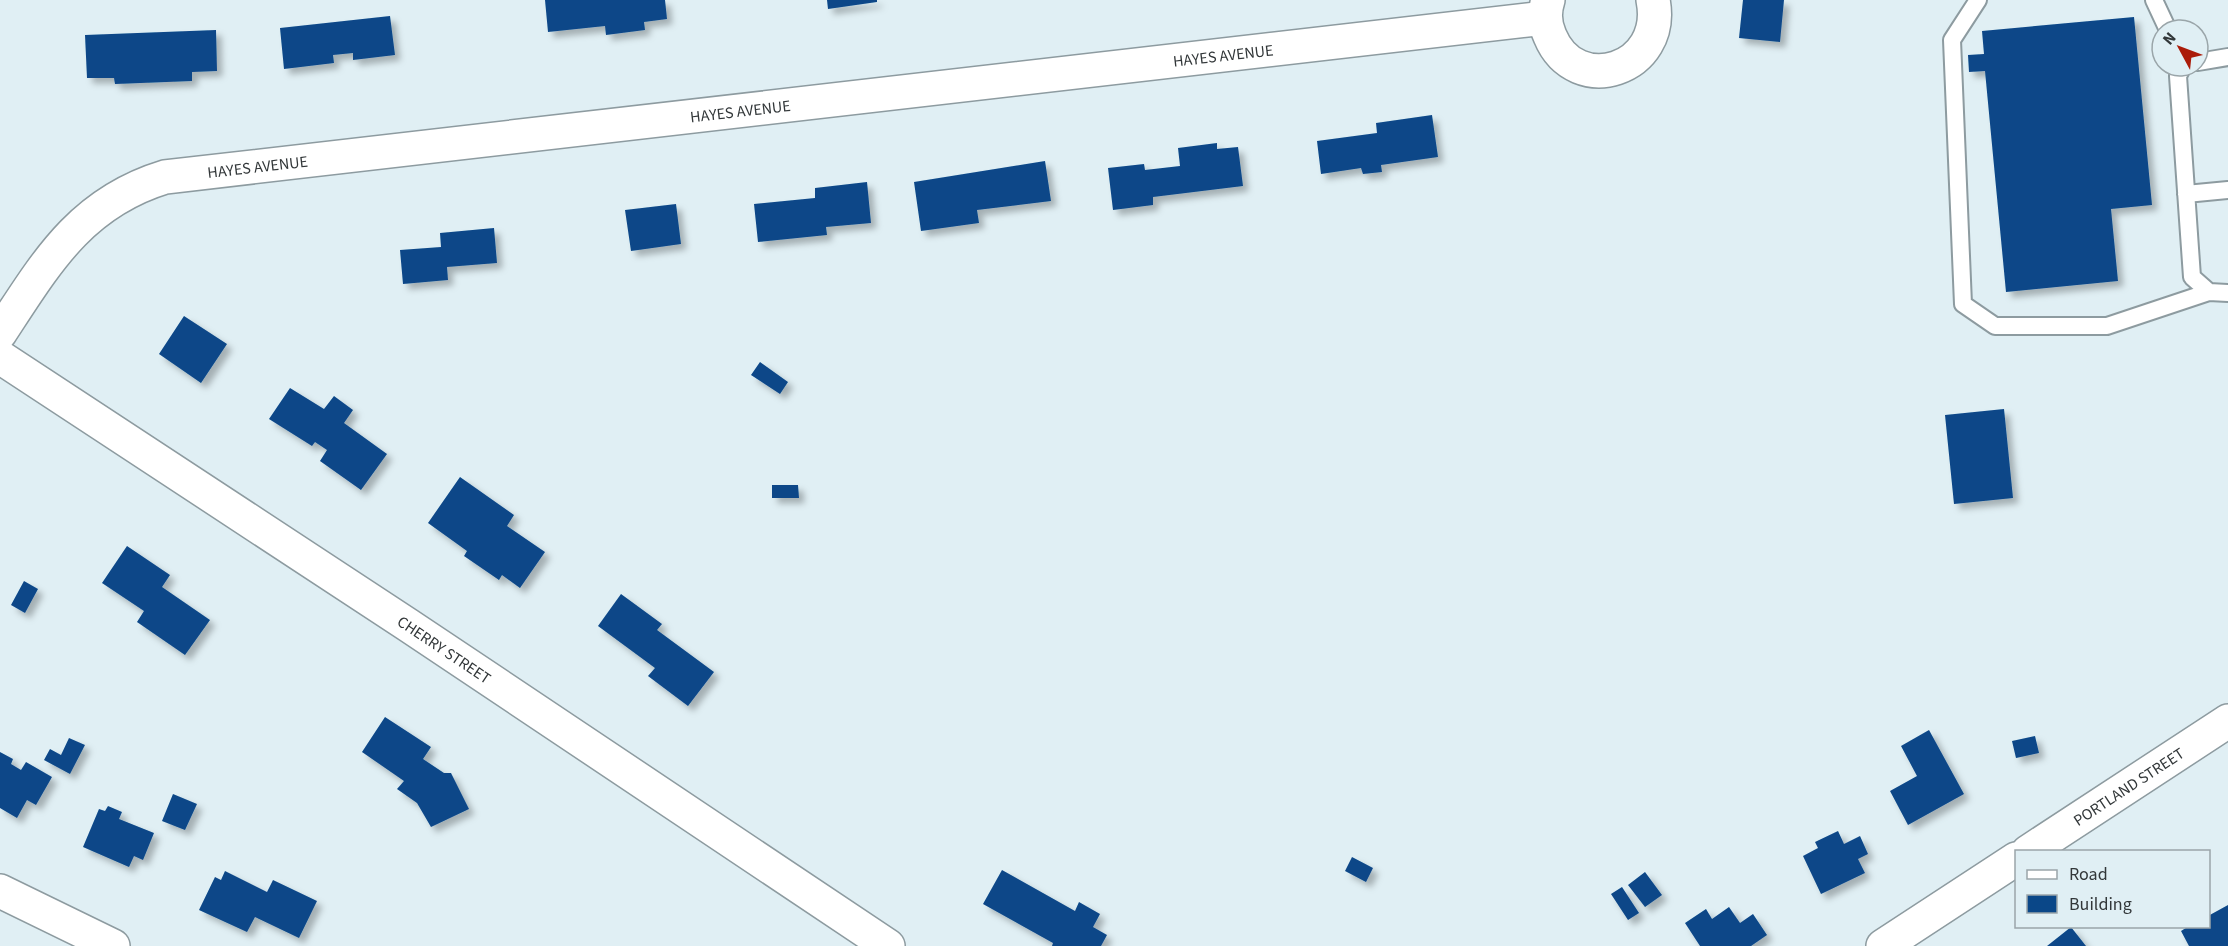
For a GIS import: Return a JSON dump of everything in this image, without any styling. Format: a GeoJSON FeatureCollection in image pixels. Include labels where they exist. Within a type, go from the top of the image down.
{"type":"FeatureCollection","features":[{"type":"Feature","properties":{"kind":"street","name":"HAYES AVENUE"},"geometry":{"type":"LineString","coordinates":[[0,333],[43,267],[88,217],[126,192],[144,183],[165,177],[1546,9],[1550,36],[1559,52],[1579,66],[1603,71],[1627,64],[1646,48],[1655,25],[1653,0]]}},
{"type":"Feature","properties":{"kind":"street","name":"CHERRY STREET"},"geometry":{"type":"LineString","coordinates":[[0,357],[408,625],[888,946]]}},
{"type":"Feature","properties":{"kind":"street","name":"PORTLAND STREET"},"geometry":{"type":"LineString","coordinates":[[2031,850],[2228,721]]}},
{"type":"Feature","properties":{"kind":"street"},"geometry":{"type":"LineString","coordinates":[[1883,946],[2015,860]]}},
{"type":"Feature","properties":{"kind":"street"},"geometry":{"type":"LineString","coordinates":[[0,891],[113,946]]}},
{"type":"Feature","properties":{"kind":"lane"},"geometry":{"type":"LineString","coordinates":[[1978,0],[1952,40],[1963,304],[1995,326],[2107,326],[2209,292],[2228,293]]}},
{"type":"Feature","properties":{"kind":"lane"},"geometry":{"type":"LineString","coordinates":[[2154,0],[2162,18]]}},
{"type":"Feature","properties":{"kind":"lane"},"geometry":{"type":"LineString","coordinates":[[2210,60],[2228,57]]}},
{"type":"Feature","properties":{"kind":"lane"},"geometry":{"type":"LineString","coordinates":[[2178,78],[2192,278],[2209,292]]}},
{"type":"Feature","properties":{"kind":"lane"},"geometry":{"type":"LineString","coordinates":[[2186,194],[2228,190]]}},
{"type":"Feature","properties":{"kind":"building"},"geometry":{"type":"Polygon","coordinates":[[[545,0],[665,0],[667,19],[644,22],[645,30],[606,35],[605,26],[548,32],[545,0]]]}},
{"type":"Feature","properties":{"kind":"building"},"geometry":{"type":"Polygon","coordinates":[[[827,0],[877,0],[877,2],[828,9],[827,0]]]}},
{"type":"Feature","properties":{"kind":"building"},"geometry":{"type":"Polygon","coordinates":[[[1743,0],[1784,0],[1780,42],[1739,38],[1743,0]]]}},
{"type":"Feature","properties":{"kind":"building"},"geometry":{"type":"Polygon","coordinates":[[[390,16],[395,55],[353,60],[353,53],[333,55],[334,63],[284,69],[280,28],[390,16]]]}},
{"type":"Feature","properties":{"kind":"building"},"geometry":{"type":"Polygon","coordinates":[[[2134,17],[2152,205],[2111,209],[2118,281],[2006,292],[1985,71],[1969,72],[1968,55],[1984,54],[1982,31],[2134,17]]]}},
{"type":"Feature","properties":{"kind":"building"},"geometry":{"type":"Polygon","coordinates":[[[216,30],[217,71],[192,72],[192,81],[115,84],[114,78],[87,78],[85,35],[216,30]]]}},
{"type":"Feature","properties":{"kind":"building"},"geometry":{"type":"Polygon","coordinates":[[[1432,115],[1438,157],[1381,165],[1382,172],[1363,174],[1361,168],[1321,174],[1317,141],[1377,133],[1376,123],[1432,115]]]}},
{"type":"Feature","properties":{"kind":"building"},"geometry":{"type":"Polygon","coordinates":[[[1217,143],[1217,149],[1238,147],[1243,186],[1153,197],[1153,205],[1113,210],[1108,168],[1144,164],[1145,170],[1180,166],[1178,148],[1217,143]]]}},
{"type":"Feature","properties":{"kind":"building"},"geometry":{"type":"Polygon","coordinates":[[[1045,161],[1051,201],[977,210],[979,223],[921,231],[914,182],[1045,161]]]}},
{"type":"Feature","properties":{"kind":"building"},"geometry":{"type":"Polygon","coordinates":[[[867,182],[871,223],[826,227],[827,235],[758,242],[754,204],[815,198],[815,188],[867,182]]]}},
{"type":"Feature","properties":{"kind":"building"},"geometry":{"type":"Polygon","coordinates":[[[676,204],[681,244],[631,251],[625,210],[676,204]]]}},
{"type":"Feature","properties":{"kind":"building"},"geometry":{"type":"Polygon","coordinates":[[[494,228],[497,263],[447,267],[448,280],[403,284],[400,250],[441,247],[440,233],[494,228]]]}},
{"type":"Feature","properties":{"kind":"building"},"geometry":{"type":"Polygon","coordinates":[[[184,316],[227,344],[201,383],[159,354],[184,316]]]}},
{"type":"Feature","properties":{"kind":"building"},"geometry":{"type":"Polygon","coordinates":[[[760,362],[788,382],[780,394],[751,375],[760,362]]]}},
{"type":"Feature","properties":{"kind":"building"},"geometry":{"type":"Polygon","coordinates":[[[290,388],[324,409],[334,396],[353,410],[344,423],[387,454],[361,490],[320,461],[327,450],[315,442],[312,446],[269,419],[290,388]]]}},
{"type":"Feature","properties":{"kind":"building"},"geometry":{"type":"Polygon","coordinates":[[[2004,409],[2013,498],[1954,504],[1945,415],[2004,409]]]}},
{"type":"Feature","properties":{"kind":"building"},"geometry":{"type":"Polygon","coordinates":[[[460,477],[514,515],[507,526],[545,552],[520,588],[502,575],[499,580],[464,556],[467,551],[428,523],[460,477]]]}},
{"type":"Feature","properties":{"kind":"building"},"geometry":{"type":"Polygon","coordinates":[[[772,485],[798,485],[799,498],[772,498],[772,485]]]}},
{"type":"Feature","properties":{"kind":"building"},"geometry":{"type":"Polygon","coordinates":[[[127,546],[170,575],[162,587],[210,620],[185,655],[137,622],[144,611],[102,583],[127,546]]]}},
{"type":"Feature","properties":{"kind":"building"},"geometry":{"type":"Polygon","coordinates":[[[24,581],[38,589],[25,613],[11,605],[24,581]]]}},
{"type":"Feature","properties":{"kind":"building"},"geometry":{"type":"Polygon","coordinates":[[[621,594],[662,624],[657,630],[714,672],[688,706],[648,676],[655,668],[598,626],[621,594]]]}},
{"type":"Feature","properties":{"kind":"building"},"geometry":{"type":"Polygon","coordinates":[[[385,717],[431,747],[423,759],[444,773],[451,773],[469,809],[431,827],[417,803],[397,789],[404,781],[362,752],[385,717]]]}},
{"type":"Feature","properties":{"kind":"building"},"geometry":{"type":"Polygon","coordinates":[[[1929,730],[1964,794],[1908,825],[1890,791],[1917,776],[1901,746],[1929,730]]]}},
{"type":"Feature","properties":{"kind":"building"},"geometry":{"type":"Polygon","coordinates":[[[2035,736],[2039,753],[2016,758],[2012,741],[2035,736]]]}},
{"type":"Feature","properties":{"kind":"building"},"geometry":{"type":"Polygon","coordinates":[[[69,738],[85,745],[70,774],[44,760],[50,749],[61,755],[69,738]]]}},
{"type":"Feature","properties":{"kind":"building"},"geometry":{"type":"Polygon","coordinates":[[[0,752],[13,759],[11,764],[21,770],[26,762],[52,777],[36,805],[27,800],[17,818],[0,808],[0,752]]]}},
{"type":"Feature","properties":{"kind":"building"},"geometry":{"type":"Polygon","coordinates":[[[173,794],[197,804],[185,830],[162,821],[173,794]]]}},
{"type":"Feature","properties":{"kind":"building"},"geometry":{"type":"Polygon","coordinates":[[[108,806],[122,812],[119,819],[154,833],[143,860],[134,856],[129,867],[83,847],[99,809],[105,811],[108,806]]]}},
{"type":"Feature","properties":{"kind":"building"},"geometry":{"type":"Polygon","coordinates":[[[1838,831],[1844,844],[1860,836],[1868,854],[1858,859],[1865,873],[1821,894],[1803,856],[1818,848],[1815,842],[1838,831]]]}},
{"type":"Feature","properties":{"kind":"building"},"geometry":{"type":"Polygon","coordinates":[[[1352,857],[1373,868],[1366,882],[1345,871],[1352,857]]]}},
{"type":"Feature","properties":{"kind":"building"},"geometry":{"type":"Polygon","coordinates":[[[1002,870],[1075,911],[1079,902],[1100,914],[1093,927],[1107,935],[1101,946],[1052,946],[1053,943],[983,904],[1002,870]]]}},
{"type":"Feature","properties":{"kind":"building"},"geometry":{"type":"Polygon","coordinates":[[[225,871],[267,892],[273,880],[317,901],[299,938],[255,917],[247,932],[199,910],[215,877],[221,880],[225,871]]]}},
{"type":"Feature","properties":{"kind":"building"},"geometry":{"type":"Polygon","coordinates":[[[1645,872],[1662,895],[1645,907],[1628,885],[1645,872]]]}},
{"type":"Feature","properties":{"kind":"building"},"geometry":{"type":"Polygon","coordinates":[[[1622,887],[1639,913],[1628,920],[1611,894],[1622,887]]]}},
{"type":"Feature","properties":{"kind":"building"},"geometry":{"type":"Polygon","coordinates":[[[2228,905],[2228,946],[2189,946],[2181,931],[2186,928],[2210,928],[2210,915],[2228,905]]]}},
{"type":"Feature","properties":{"kind":"building"},"geometry":{"type":"Polygon","coordinates":[[[1729,907],[1740,923],[1753,914],[1767,935],[1751,946],[1700,946],[1685,923],[1706,909],[1712,919],[1729,907]]]}},
{"type":"Feature","properties":{"kind":"building"},"geometry":{"type":"Polygon","coordinates":[[[2072,928],[2086,946],[2047,946],[2072,928]]]}}]}
